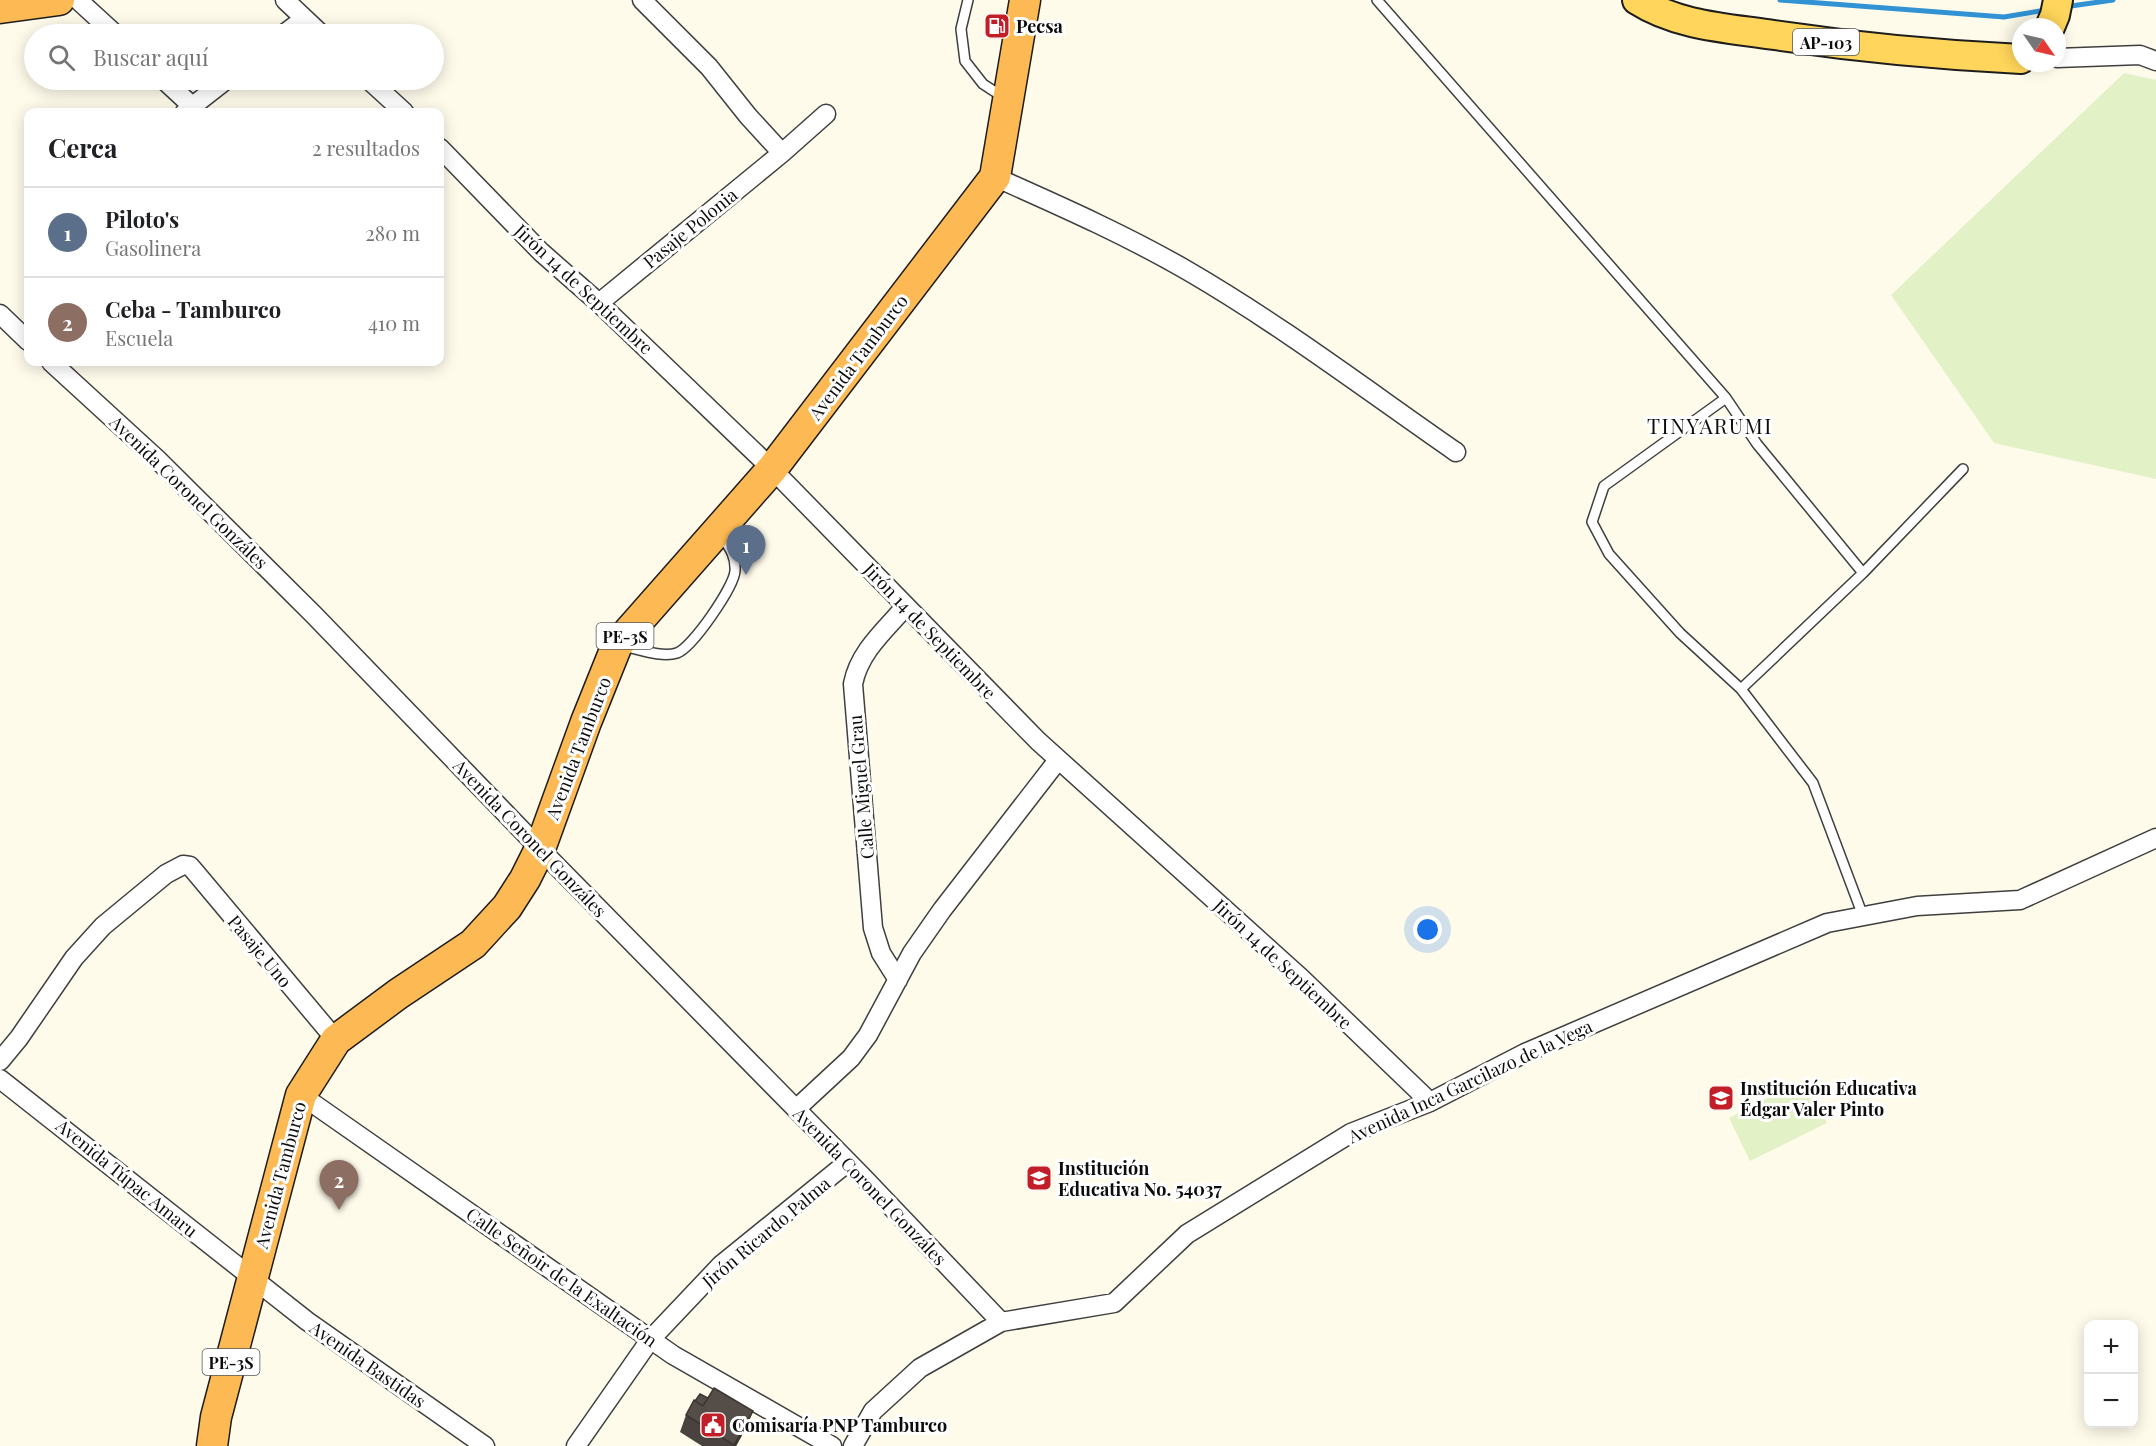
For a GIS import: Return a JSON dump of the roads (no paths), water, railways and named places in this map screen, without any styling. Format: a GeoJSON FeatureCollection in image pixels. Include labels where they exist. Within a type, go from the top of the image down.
{"type":"FeatureCollection","features":[{"type":"Feature","properties":{"kind":"highway"},"geometry":{"type":"LineString","coordinates":[[0,8],[58,0]]}},
{"type":"Feature","properties":{"kind":"highway","name":"Avenida Tamburco"},"geometry":{"type":"LineString","coordinates":[[212,1446],[216,1417],[301,1095],[336,1040],[398,994],[473,944],[507,907],[540,849],[586,722],[617,645],[772,470],[995,177],[1025,0]]}},
{"type":"Feature","properties":{"kind":"main road","name":"AP-103"},"geometry":{"type":"LineString","coordinates":[[1637,0],[1648,8],[1690,23],[1823,42],[2012,58]]}},
{"type":"Feature","properties":{"kind":"street"},"geometry":{"type":"LineString","coordinates":[[78,0],[104,24]]}},
{"type":"Feature","properties":{"kind":"street"},"geometry":{"type":"LineString","coordinates":[[285,0],[310,24]]}},
{"type":"Feature","properties":{"kind":"street"},"geometry":{"type":"LineString","coordinates":[[642,0],[709,67],[748,116],[782,153]]}},
{"type":"Feature","properties":{"kind":"street"},"geometry":{"type":"LineString","coordinates":[[297,24],[304,19]]}},
{"type":"Feature","properties":{"kind":"street"},"geometry":{"type":"LineString","coordinates":[[2066,58],[2140,55],[2156,61]]}},
{"type":"Feature","properties":{"kind":"street"},"geometry":{"type":"LineString","coordinates":[[173,90],[188,108]]}},
{"type":"Feature","properties":{"kind":"street"},"geometry":{"type":"LineString","coordinates":[[190,108],[213,90]]}},
{"type":"Feature","properties":{"kind":"street"},"geometry":{"type":"LineString","coordinates":[[380,90],[400,108]]}},
{"type":"Feature","properties":{"kind":"street","name":"Pasaje Polonia"},"geometry":{"type":"LineString","coordinates":[[599,303],[782,153],[826,114]]}},
{"type":"Feature","properties":{"kind":"street","name":"Jirón 14 de Septiembre"},"geometry":{"type":"LineString","coordinates":[[444,152],[541,252],[599,303],[772,470],[1038,741],[1301,978],[1430,1102]]}},
{"type":"Feature","properties":{"kind":"street"},"geometry":{"type":"LineString","coordinates":[[995,177],[1086,218],[1187,270],[1242,303],[1456,452]]}},
{"type":"Feature","properties":{"kind":"street"},"geometry":{"type":"LineString","coordinates":[[0,314],[24,336]]}},
{"type":"Feature","properties":{"kind":"street","name":"Avenida Coronel Gonzáles"},"geometry":{"type":"LineString","coordinates":[[55,366],[158,460],[297,598],[848,1162],[1001,1322]]}},
{"type":"Feature","properties":{"kind":"street","name":"Calle Miguel Grau"},"geometry":{"type":"LineString","coordinates":[[898,980],[881,953],[873,928],[853,684],[857,666],[864,654],[906,606]]}},
{"type":"Feature","properties":{"kind":"street"},"geometry":{"type":"LineString","coordinates":[[796,1109],[851,1058],[868,1035],[912,953],[942,910],[1058,760]]}},
{"type":"Feature","properties":{"kind":"street","name":"Avenida Inca Garcilazo de la Vega"},"geometry":{"type":"LineString","coordinates":[[853,1446],[873,1411],[920,1368],[1001,1322],[1114,1303],[1187,1234],[1351,1133],[1430,1102],[1526,1053],[1827,922],[1917,906],[2020,900],[2156,838]]}},
{"type":"Feature","properties":{"kind":"street","name":"Pasaje Uno"},"geometry":{"type":"LineString","coordinates":[[0,1061],[19,1038],[74,958],[104,926],[166,874],[183,865],[190,866],[336,1040]]}},
{"type":"Feature","properties":{"kind":"street","name":"Avenida Túpac Amaru"},"geometry":{"type":"LineString","coordinates":[[0,1078],[253,1279]]}},
{"type":"Feature","properties":{"kind":"street","name":"Calle Señoir de la Exaltación"},"geometry":{"type":"LineString","coordinates":[[301,1095],[651,1340],[683,1361],[832,1446]]}},
{"type":"Feature","properties":{"kind":"street","name":"Jirón Ricardo Palma"},"geometry":{"type":"LineString","coordinates":[[576,1446],[651,1340],[721,1265],[848,1162]]}},
{"type":"Feature","properties":{"kind":"street","name":"Avenida Bastidas"},"geometry":{"type":"LineString","coordinates":[[253,1279],[307,1321],[485,1446]]}},
{"type":"Feature","properties":{"kind":"lane"},"geometry":{"type":"LineString","coordinates":[[968,0],[961,29],[965,61],[983,84],[1008,100]]}},
{"type":"Feature","properties":{"kind":"lane"},"geometry":{"type":"LineString","coordinates":[[1377,0],[1726,398],[1757,444],[1863,573]]}},
{"type":"Feature","properties":{"kind":"lane"},"geometry":{"type":"LineString","coordinates":[[1726,398],[1604,486],[1592,522],[1609,554],[1680,633],[1741,688],[1813,783],[1863,916]]}},
{"type":"Feature","properties":{"kind":"lane"},"geometry":{"type":"LineString","coordinates":[[1741,688],[1863,573],[1963,469]]}},
{"type":"Feature","properties":{"kind":"lane"},"geometry":{"type":"LineString","coordinates":[[617,645],[661,653],[678,653],[690,644],[731,587],[735,573],[734,554],[718,531]]}},
{"type":"Feature","properties":{"kind":"waterway"},"geometry":{"type":"LineString","coordinates":[[1780,0],[2004,17],[2046,10]]}},
{"type":"Feature","properties":{"kind":"waterway"},"geometry":{"type":"LineString","coordinates":[[2064,7],[2113,0]]}},
{"type":"Feature","properties":{"kind":"place","name":"Pecsa"},"geometry":{"type":"Point","coordinates":[997,26]}},
{"type":"Feature","properties":{"kind":"place","name":"Piloto's"},"geometry":{"type":"Point","coordinates":[746,575]}},
{"type":"Feature","properties":{"kind":"place","name":"Institución Educativa Édgar Valer Pinto"},"geometry":{"type":"Point","coordinates":[1721,1098]}},
{"type":"Feature","properties":{"kind":"place","name":"Institución Educativa No. 54037"},"geometry":{"type":"Point","coordinates":[1039,1178]}},
{"type":"Feature","properties":{"kind":"place","name":"Ceba - Tamburco"},"geometry":{"type":"Point","coordinates":[339,1210]}},
{"type":"Feature","properties":{"kind":"place","name":"Comisaría PNP Tamburco"},"geometry":{"type":"Point","coordinates":[713,1425]}},
{"type":"Feature","properties":{"kind":"district","name":"TINYARUMI"},"geometry":{"type":"Point","coordinates":[1710,425]}}]}
